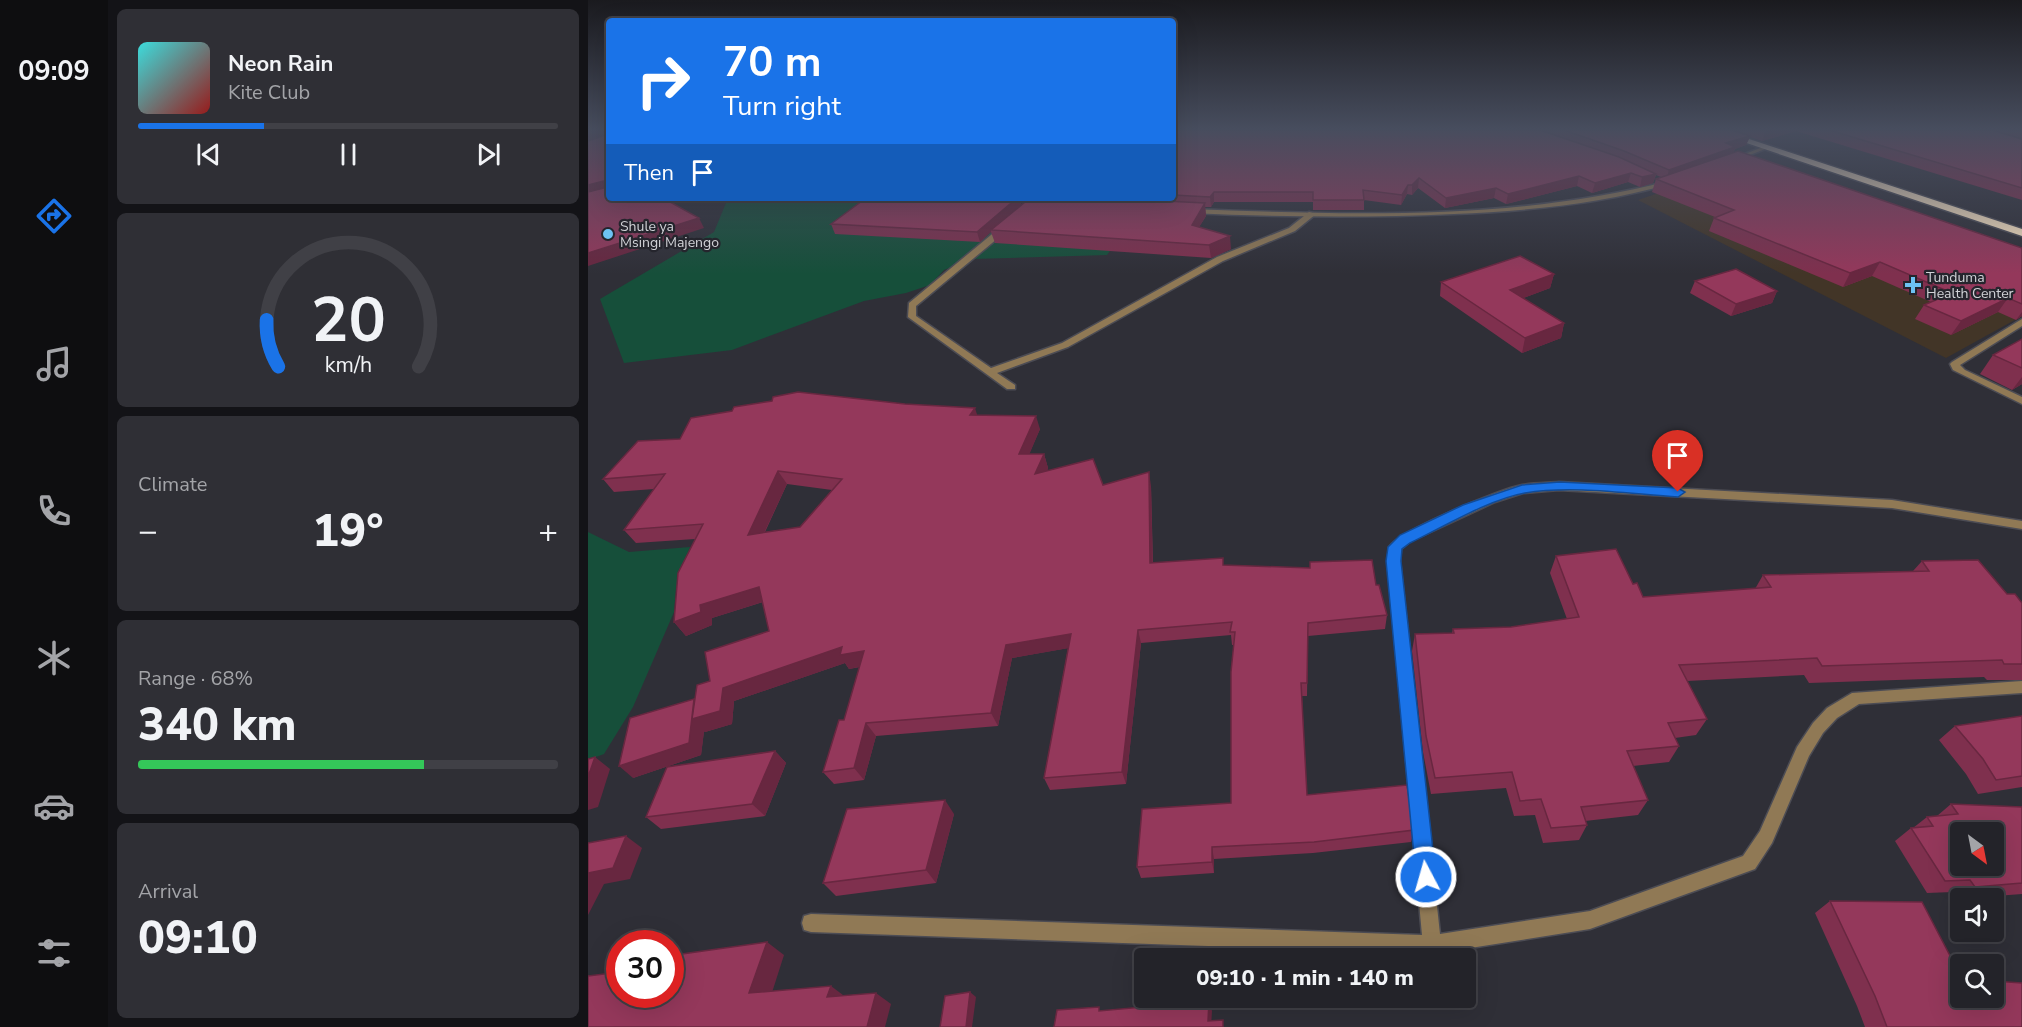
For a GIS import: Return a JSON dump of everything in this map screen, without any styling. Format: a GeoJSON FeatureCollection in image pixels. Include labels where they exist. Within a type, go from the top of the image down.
{"type":"FeatureCollection","features":[{"type":"Feature","properties":{"kind":"highway"},"geometry":{"type":"LineString","coordinates":[[1855,178],[2022,233]]}},
{"type":"Feature","properties":{"kind":"street"},"geometry":{"type":"LineString","coordinates":[[1655,179],[1666,184]]}},
{"type":"Feature","properties":{"kind":"street"},"geometry":{"type":"LineString","coordinates":[[1182,210],[1384,216],[1538,207],[1630,194],[1677,180]]}},
{"type":"Feature","properties":{"kind":"street"},"geometry":{"type":"LineString","coordinates":[[990,372],[1065,345],[1220,259],[1238,250],[1288,233],[1303,224],[1312,214]]}},
{"type":"Feature","properties":{"kind":"street"},"geometry":{"type":"LineString","coordinates":[[1011,387],[912,317],[911,308],[1017,218]]}},
{"type":"Feature","properties":{"kind":"street"},"geometry":{"type":"LineString","coordinates":[[2022,322],[1955,364],[1956,368],[1962,372],[2022,401]]}},
{"type":"Feature","properties":{"kind":"street"},"geometry":{"type":"LineString","coordinates":[[1432,945],[1394,561],[1395,547],[1405,539],[1491,499],[1522,489],[1560,486],[1892,504],[2022,525]]}},
{"type":"Feature","properties":{"kind":"street"},"geometry":{"type":"LineString","coordinates":[[811,923],[1432,945],[1590,920],[1749,863],[1766,837],[1803,752],[1818,728],[1832,713],[1857,698],[2022,687]]}},
{"type":"Feature","properties":{"kind":"shaded area","name":"Tunduma Health Center"},"geometry":{"type":"Polygon","coordinates":[[[1703,178],[1774,178],[2022,316],[1946,358],[1638,200],[1703,178]]]}},
{"type":"Feature","properties":{"kind":"green space"},"geometry":{"type":"Polygon","coordinates":[[[727,201],[897,201],[1127,227],[1107,255],[972,259],[944,270],[930,285],[906,293],[864,301],[732,350],[624,363],[600,299],[714,232],[727,201]]]}},
{"type":"Feature","properties":{"kind":"green space"},"geometry":{"type":"Polygon","coordinates":[[[588,532],[629,552],[690,547],[676,589],[674,612],[633,707],[604,754],[588,760],[588,532]]]}},
{"type":"Feature","properties":{"kind":"building"},"geometry":{"type":"Polygon","coordinates":[[[588,178],[606,178],[606,201],[668,201],[699,218],[588,253],[588,192],[604,188],[604,181],[588,185],[588,178]]]}},
{"type":"Feature","properties":{"kind":"building"},"geometry":{"type":"Polygon","coordinates":[[[1176,178],[1571,178],[1508,194],[1496,188],[1446,198],[1419,178],[1412,185],[1408,185],[1402,195],[1363,190],[1364,200],[1313,200],[1313,192],[1214,192],[1210,197],[1176,195],[1176,178]]]}},
{"type":"Feature","properties":{"kind":"building"},"geometry":{"type":"Polygon","coordinates":[[[1583,178],[1613,178],[1595,183],[1583,178]]]}},
{"type":"Feature","properties":{"kind":"building"},"geometry":{"type":"Polygon","coordinates":[[[1817,178],[2022,248],[2022,304],[2008,298],[1961,321],[1924,305],[1952,293],[1880,262],[1850,273],[1714,218],[1734,210],[1656,179],[1817,178]]]}},
{"type":"Feature","properties":{"kind":"building"},"geometry":{"type":"Polygon","coordinates":[[[1988,178],[2022,178],[2022,188],[1988,178]]]}},
{"type":"Feature","properties":{"kind":"building"},"geometry":{"type":"Polygon","coordinates":[[[862,201],[1013,201],[977,232],[831,224],[862,201]]]}},
{"type":"Feature","properties":{"kind":"building"},"geometry":{"type":"Polygon","coordinates":[[[1026,201],[1164,201],[1205,203],[1192,225],[1230,236],[1209,245],[991,230],[1026,201]]]}},
{"type":"Feature","properties":{"kind":"building"},"geometry":{"type":"Polygon","coordinates":[[[1520,256],[1554,274],[1510,290],[1564,323],[1525,338],[1441,282],[1520,256]]]}},
{"type":"Feature","properties":{"kind":"building"},"geometry":{"type":"Polygon","coordinates":[[[1736,269],[1777,291],[1736,304],[1695,281],[1736,269]]]}},
{"type":"Feature","properties":{"kind":"building"},"geometry":{"type":"Polygon","coordinates":[[[2022,339],[2022,368],[1993,355],[2022,339]]]}},
{"type":"Feature","properties":{"kind":"building"},"geometry":{"type":"Polygon","coordinates":[[[798,392],[905,404],[975,408],[970,415],[1036,416],[1019,454],[1044,454],[1035,474],[1093,459],[1103,485],[1149,472],[1150,563],[1223,558],[1223,565],[1310,568],[1310,562],[1372,560],[1376,585],[1379,585],[1387,615],[1308,623],[1307,683],[1301,683],[1307,795],[1407,785],[1414,830],[1314,842],[1212,847],[1212,862],[1137,867],[1142,809],[1231,803],[1231,672],[1235,632],[1230,632],[1232,622],[1138,630],[1122,772],[1044,778],[1071,634],[1006,645],[991,713],[866,723],[854,768],[823,772],[839,720],[844,720],[864,651],[840,655],[842,647],[723,688],[720,711],[692,719],[697,685],[710,681],[705,652],[769,631],[759,587],[700,605],[701,612],[674,622],[678,573],[703,524],[624,530],[665,474],[603,479],[638,441],[680,439],[691,418],[732,411],[734,407],[772,401],[773,397],[798,392]],[[778,471],[748,535],[800,527],[842,479],[778,471]]]}},
{"type":"Feature","properties":{"kind":"building"},"geometry":{"type":"Polygon","coordinates":[[[1616,549],[1633,584],[1637,583],[1643,597],[1771,587],[1763,575],[1929,571],[1922,561],[1978,560],[2007,594],[2015,594],[2022,603],[2022,664],[2004,664],[2002,660],[1822,666],[1817,658],[1679,665],[1707,719],[1668,723],[1679,746],[1627,751],[1648,800],[1581,807],[1587,825],[1551,828],[1541,799],[1520,801],[1512,772],[1435,778],[1426,736],[1415,634],[1454,633],[1453,629],[1511,627],[1579,617],[1556,556],[1616,549]]]}},
{"type":"Feature","properties":{"kind":"building"},"geometry":{"type":"Polygon","coordinates":[[[694,699],[689,743],[619,766],[630,718],[694,699]]]}},
{"type":"Feature","properties":{"kind":"building"},"geometry":{"type":"Polygon","coordinates":[[[2022,716],[2022,776],[1996,780],[1983,759],[1955,726],[2022,716]]]}},
{"type":"Feature","properties":{"kind":"building"},"geometry":{"type":"Polygon","coordinates":[[[775,751],[752,804],[646,817],[667,767],[775,751]]]}},
{"type":"Feature","properties":{"kind":"building"},"geometry":{"type":"Polygon","coordinates":[[[595,757],[588,777],[588,759],[595,757]]]}},
{"type":"Feature","properties":{"kind":"building"},"geometry":{"type":"Polygon","coordinates":[[[945,800],[926,870],[823,883],[847,809],[945,800]]]}},
{"type":"Feature","properties":{"kind":"building"},"geometry":{"type":"Polygon","coordinates":[[[1951,804],[2022,807],[2022,883],[1975,887],[1970,880],[1945,881],[1911,828],[1933,826],[1927,817],[1958,814],[1951,804]]]}},
{"type":"Feature","properties":{"kind":"building"},"geometry":{"type":"Polygon","coordinates":[[[626,836],[613,868],[588,873],[588,843],[626,836]]]}},
{"type":"Feature","properties":{"kind":"building"},"geometry":{"type":"Polygon","coordinates":[[[1830,901],[1922,902],[1950,956],[1950,1008],[2004,1008],[2004,982],[2022,983],[2022,1027],[1887,1027],[1875,996],[1830,901]]]}},
{"type":"Feature","properties":{"kind":"building"},"geometry":{"type":"Polygon","coordinates":[[[767,942],[749,993],[831,986],[827,997],[876,993],[867,1027],[588,1027],[588,976],[606,974],[606,1008],[684,1008],[684,954],[767,942]]]}},
{"type":"Feature","properties":{"kind":"building"},"geometry":{"type":"Polygon","coordinates":[[[970,992],[966,1027],[940,1027],[945,996],[970,992]]]}},
{"type":"Feature","properties":{"kind":"building"},"geometry":{"type":"Polygon","coordinates":[[[1099,1007],[1099,1011],[1134,1008],[1209,1008],[1208,1021],[1223,1020],[1223,1027],[1054,1027],[1057,1010],[1099,1007]]]}},
{"type":"Feature","properties":{"kind":"place","name":"Shule ya Msingi Majengo"},"geometry":{"type":"Point","coordinates":[608,234]}},
{"type":"Feature","properties":{"kind":"place","name":"Tunduma Health Center"},"geometry":{"type":"Point","coordinates":[1913,285]}},
{"type":"Feature","properties":{"kind":"route"},"geometry":{"type":"LineString","coordinates":[[1426,877],[1394,561],[1395,547],[1405,539],[1467,509],[1522,489],[1560,486],[1678,492]]}}]}
